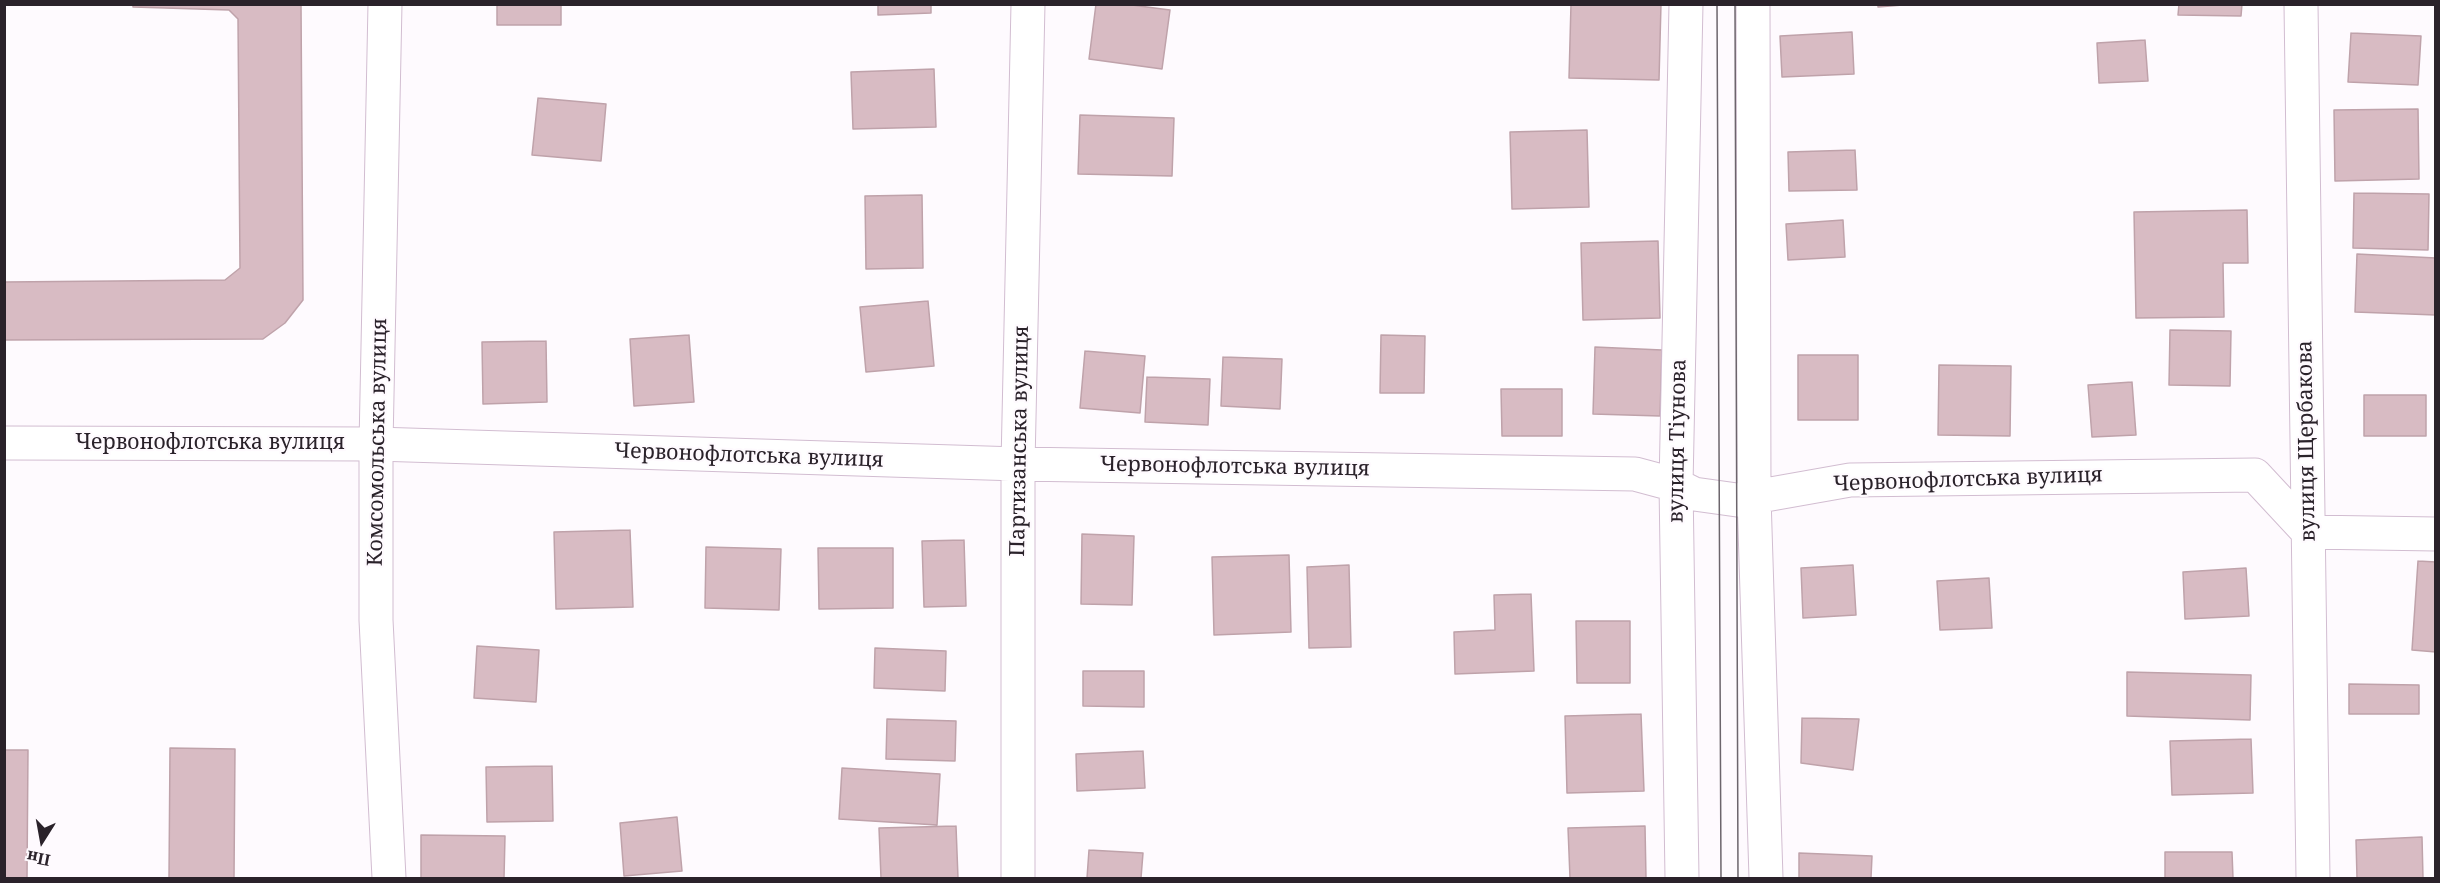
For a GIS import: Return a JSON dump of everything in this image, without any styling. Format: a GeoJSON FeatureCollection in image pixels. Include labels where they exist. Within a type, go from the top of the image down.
{"type":"FeatureCollection","features":[{"type":"Feature","properties":{"kind":"street","name":"Комсомольська вулиця"},"geometry":{"type":"LineString","coordinates":[[385,4],[376,444],[376,620],[389,879]]}},
{"type":"Feature","properties":{"kind":"street","name":"Партизанська вулиця"},"geometry":{"type":"LineString","coordinates":[[1018,879],[1018,464],[1028,4]]}},
{"type":"Feature","properties":{"kind":"street","name":"вулиця Тіунова"},"geometry":{"type":"LineString","coordinates":[[1682,879],[1676,485],[1686,4]]}},
{"type":"Feature","properties":{"kind":"street"},"geometry":{"type":"LineString","coordinates":[[1753,4],[1755,497],[1766,879]]}},
{"type":"Feature","properties":{"kind":"street","name":"вулиця Щербакова"},"geometry":{"type":"LineString","coordinates":[[2301,4],[2313,879]]}},
{"type":"Feature","properties":{"kind":"street","name":"Червонофлотська вулиця"},"geometry":{"type":"LineString","coordinates":[[4,442],[376,444],[1018,464],[1635,474],[1676,485],[1694,494],[1737,500],[1850,480],[2255,474],[2308,532]]}},
{"type":"Feature","properties":{"kind":"street"},"geometry":{"type":"LineString","coordinates":[[2308,532],[2436,534]]}},
{"type":"Feature","properties":{"kind":"building"},"geometry":{"type":"Polygon","coordinates":[[[133,4],[301,4],[303,300],[285,323],[263,339],[4,340],[4,282],[225,280],[240,268],[238,19],[229,10],[133,7],[133,4]]]}},
{"type":"Feature","properties":{"kind":"building"},"geometry":{"type":"Polygon","coordinates":[[[497,4],[561,4],[561,25],[497,25],[497,4]]]}},
{"type":"Feature","properties":{"kind":"building"},"geometry":{"type":"Polygon","coordinates":[[[878,4],[931,4],[931,13],[878,15],[878,4]]]}},
{"type":"Feature","properties":{"kind":"building"},"geometry":{"type":"Polygon","coordinates":[[[1096,4],[1124,4],[1170,10],[1162,69],[1089,59],[1096,4]]]}},
{"type":"Feature","properties":{"kind":"building"},"geometry":{"type":"Polygon","coordinates":[[[1571,4],[1661,4],[1659,80],[1569,78],[1571,4]]]}},
{"type":"Feature","properties":{"kind":"building"},"geometry":{"type":"Polygon","coordinates":[[[1878,4],[1915,4],[1878,7],[1878,4]]]}},
{"type":"Feature","properties":{"kind":"building"},"geometry":{"type":"Polygon","coordinates":[[[2179,4],[2242,4],[2241,16],[2178,15],[2179,4]]]}},
{"type":"Feature","properties":{"kind":"building"},"geometry":{"type":"Polygon","coordinates":[[[1852,32],[1854,74],[1782,77],[1780,36],[1852,32]]]}},
{"type":"Feature","properties":{"kind":"building"},"geometry":{"type":"Polygon","coordinates":[[[2351,33],[2421,36],[2418,85],[2348,82],[2351,33]]]}},
{"type":"Feature","properties":{"kind":"building"},"geometry":{"type":"Polygon","coordinates":[[[2145,40],[2148,81],[2099,83],[2097,43],[2145,40]]]}},
{"type":"Feature","properties":{"kind":"building"},"geometry":{"type":"Polygon","coordinates":[[[934,69],[936,127],[853,129],[851,72],[934,69]]]}},
{"type":"Feature","properties":{"kind":"building"},"geometry":{"type":"Polygon","coordinates":[[[538,98],[606,104],[601,161],[532,155],[538,98]]]}},
{"type":"Feature","properties":{"kind":"building"},"geometry":{"type":"Polygon","coordinates":[[[2418,109],[2419,179],[2335,181],[2334,110],[2418,109]]]}},
{"type":"Feature","properties":{"kind":"building"},"geometry":{"type":"Polygon","coordinates":[[[1080,115],[1174,118],[1172,176],[1078,174],[1080,115]]]}},
{"type":"Feature","properties":{"kind":"building"},"geometry":{"type":"Polygon","coordinates":[[[1587,130],[1589,207],[1512,209],[1510,132],[1587,130]]]}},
{"type":"Feature","properties":{"kind":"building"},"geometry":{"type":"Polygon","coordinates":[[[1855,150],[1857,190],[1789,191],[1788,152],[1855,150]]]}},
{"type":"Feature","properties":{"kind":"building"},"geometry":{"type":"Polygon","coordinates":[[[2354,193],[2429,194],[2428,250],[2353,248],[2354,193]]]}},
{"type":"Feature","properties":{"kind":"building"},"geometry":{"type":"Polygon","coordinates":[[[922,195],[923,268],[866,269],[865,196],[922,195]]]}},
{"type":"Feature","properties":{"kind":"building"},"geometry":{"type":"Polygon","coordinates":[[[2247,210],[2248,263],[2223,263],[2224,317],[2136,318],[2134,212],[2247,210]]]}},
{"type":"Feature","properties":{"kind":"building"},"geometry":{"type":"Polygon","coordinates":[[[1843,220],[1845,257],[1788,260],[1786,224],[1843,220]]]}},
{"type":"Feature","properties":{"kind":"building"},"geometry":{"type":"Polygon","coordinates":[[[1658,241],[1660,318],[1583,320],[1581,243],[1658,241]]]}},
{"type":"Feature","properties":{"kind":"building"},"geometry":{"type":"Polygon","coordinates":[[[2357,254],[2436,258],[2436,315],[2355,312],[2357,254]]]}},
{"type":"Feature","properties":{"kind":"building"},"geometry":{"type":"Polygon","coordinates":[[[928,301],[934,366],[866,372],[860,307],[928,301]]]}},
{"type":"Feature","properties":{"kind":"building"},"geometry":{"type":"Polygon","coordinates":[[[2170,330],[2231,331],[2230,386],[2169,385],[2170,330]]]}},
{"type":"Feature","properties":{"kind":"building"},"geometry":{"type":"Polygon","coordinates":[[[689,335],[694,402],[634,406],[630,339],[689,335]]]}},
{"type":"Feature","properties":{"kind":"building"},"geometry":{"type":"Polygon","coordinates":[[[1381,335],[1425,336],[1424,393],[1380,393],[1381,335]]]}},
{"type":"Feature","properties":{"kind":"building"},"geometry":{"type":"Polygon","coordinates":[[[546,341],[547,402],[483,404],[482,342],[546,341]]]}},
{"type":"Feature","properties":{"kind":"building"},"geometry":{"type":"Polygon","coordinates":[[[1595,347],[1662,350],[1660,416],[1593,414],[1595,347]]]}},
{"type":"Feature","properties":{"kind":"building"},"geometry":{"type":"Polygon","coordinates":[[[1085,351],[1145,356],[1140,413],[1080,408],[1085,351]]]}},
{"type":"Feature","properties":{"kind":"building"},"geometry":{"type":"Polygon","coordinates":[[[1798,355],[1858,355],[1858,420],[1798,420],[1798,355]]]}},
{"type":"Feature","properties":{"kind":"building"},"geometry":{"type":"Polygon","coordinates":[[[1223,357],[1282,359],[1280,409],[1221,406],[1223,357]]]}},
{"type":"Feature","properties":{"kind":"building"},"geometry":{"type":"Polygon","coordinates":[[[1939,365],[2011,366],[2010,436],[1938,435],[1939,365]]]}},
{"type":"Feature","properties":{"kind":"building"},"geometry":{"type":"Polygon","coordinates":[[[1147,377],[1210,379],[1208,425],[1145,422],[1147,377]]]}},
{"type":"Feature","properties":{"kind":"building"},"geometry":{"type":"Polygon","coordinates":[[[2132,382],[2136,435],[2092,437],[2088,385],[2132,382]]]}},
{"type":"Feature","properties":{"kind":"building"},"geometry":{"type":"Polygon","coordinates":[[[1501,389],[1562,389],[1562,436],[1502,436],[1501,389]]]}},
{"type":"Feature","properties":{"kind":"building"},"geometry":{"type":"Polygon","coordinates":[[[2364,395],[2426,395],[2426,436],[2364,436],[2364,395]]]}},
{"type":"Feature","properties":{"kind":"building"},"geometry":{"type":"Polygon","coordinates":[[[630,530],[633,607],[556,609],[554,532],[630,530]]]}},
{"type":"Feature","properties":{"kind":"building"},"geometry":{"type":"Polygon","coordinates":[[[1082,534],[1134,536],[1132,605],[1081,604],[1082,534]]]}},
{"type":"Feature","properties":{"kind":"building"},"geometry":{"type":"Polygon","coordinates":[[[964,540],[966,606],[924,607],[922,541],[964,540]]]}},
{"type":"Feature","properties":{"kind":"building"},"geometry":{"type":"Polygon","coordinates":[[[706,547],[781,549],[779,610],[705,608],[706,547]]]}},
{"type":"Feature","properties":{"kind":"building"},"geometry":{"type":"Polygon","coordinates":[[[818,548],[893,548],[893,608],[819,609],[818,548]]]}},
{"type":"Feature","properties":{"kind":"building"},"geometry":{"type":"Polygon","coordinates":[[[1289,555],[1291,632],[1214,635],[1212,557],[1289,555]]]}},
{"type":"Feature","properties":{"kind":"building"},"geometry":{"type":"Polygon","coordinates":[[[2418,561],[2436,562],[2436,652],[2412,650],[2418,561]]]}},
{"type":"Feature","properties":{"kind":"building"},"geometry":{"type":"Polygon","coordinates":[[[1349,565],[1351,647],[1309,648],[1307,567],[1349,565]]]}},
{"type":"Feature","properties":{"kind":"building"},"geometry":{"type":"Polygon","coordinates":[[[1853,565],[1856,615],[1803,618],[1801,568],[1853,565]]]}},
{"type":"Feature","properties":{"kind":"building"},"geometry":{"type":"Polygon","coordinates":[[[2246,568],[2249,616],[2185,619],[2183,572],[2246,568]]]}},
{"type":"Feature","properties":{"kind":"building"},"geometry":{"type":"Polygon","coordinates":[[[1989,578],[1992,628],[1940,630],[1937,581],[1989,578]]]}},
{"type":"Feature","properties":{"kind":"building"},"geometry":{"type":"Polygon","coordinates":[[[1531,594],[1534,671],[1455,674],[1454,632],[1495,630],[1494,595],[1531,594]]]}},
{"type":"Feature","properties":{"kind":"building"},"geometry":{"type":"Polygon","coordinates":[[[1576,621],[1630,621],[1630,683],[1577,683],[1576,621]]]}},
{"type":"Feature","properties":{"kind":"building"},"geometry":{"type":"Polygon","coordinates":[[[477,646],[539,650],[536,702],[474,698],[477,646]]]}},
{"type":"Feature","properties":{"kind":"building"},"geometry":{"type":"Polygon","coordinates":[[[875,648],[946,651],[945,691],[874,688],[875,648]]]}},
{"type":"Feature","properties":{"kind":"building"},"geometry":{"type":"Polygon","coordinates":[[[1083,671],[1144,671],[1144,707],[1083,706],[1083,671]]]}},
{"type":"Feature","properties":{"kind":"building"},"geometry":{"type":"Polygon","coordinates":[[[2127,672],[2251,675],[2250,720],[2127,716],[2127,672]]]}},
{"type":"Feature","properties":{"kind":"building"},"geometry":{"type":"Polygon","coordinates":[[[2349,684],[2419,685],[2419,714],[2349,714],[2349,684]]]}},
{"type":"Feature","properties":{"kind":"building"},"geometry":{"type":"Polygon","coordinates":[[[1641,714],[1644,791],[1567,793],[1565,716],[1641,714]]]}},
{"type":"Feature","properties":{"kind":"building"},"geometry":{"type":"Polygon","coordinates":[[[1802,718],[1859,719],[1853,770],[1801,763],[1802,718]]]}},
{"type":"Feature","properties":{"kind":"building"},"geometry":{"type":"Polygon","coordinates":[[[887,719],[956,721],[955,761],[886,759],[887,719]]]}},
{"type":"Feature","properties":{"kind":"building"},"geometry":{"type":"Polygon","coordinates":[[[2251,739],[2253,793],[2172,795],[2170,741],[2251,739]]]}},
{"type":"Feature","properties":{"kind":"building"},"geometry":{"type":"Polygon","coordinates":[[[170,748],[235,749],[234,878],[169,878],[170,748]]]}},
{"type":"Feature","properties":{"kind":"building"},"geometry":{"type":"Polygon","coordinates":[[[4,750],[28,750],[27,878],[4,878],[4,750]]]}},
{"type":"Feature","properties":{"kind":"building"},"geometry":{"type":"Polygon","coordinates":[[[1143,751],[1145,788],[1077,791],[1076,754],[1143,751]]]}},
{"type":"Feature","properties":{"kind":"building"},"geometry":{"type":"Polygon","coordinates":[[[552,766],[553,821],[487,822],[486,767],[552,766]]]}},
{"type":"Feature","properties":{"kind":"building"},"geometry":{"type":"Polygon","coordinates":[[[842,768],[940,774],[937,825],[839,819],[842,768]]]}},
{"type":"Feature","properties":{"kind":"building"},"geometry":{"type":"Polygon","coordinates":[[[677,817],[682,871],[624,876],[620,823],[677,817]]]}},
{"type":"Feature","properties":{"kind":"building"},"geometry":{"type":"Polygon","coordinates":[[[956,826],[958,878],[881,878],[879,828],[956,826]]]}},
{"type":"Feature","properties":{"kind":"building"},"geometry":{"type":"Polygon","coordinates":[[[1645,826],[1646,878],[1570,878],[1568,828],[1645,826]]]}},
{"type":"Feature","properties":{"kind":"building"},"geometry":{"type":"Polygon","coordinates":[[[421,835],[505,836],[504,878],[421,878],[421,835]]]}},
{"type":"Feature","properties":{"kind":"building"},"geometry":{"type":"Polygon","coordinates":[[[2422,837],[2423,878],[2357,878],[2356,840],[2422,837]]]}},
{"type":"Feature","properties":{"kind":"building"},"geometry":{"type":"Polygon","coordinates":[[[1089,850],[1143,853],[1141,878],[1087,878],[1089,850]]]}},
{"type":"Feature","properties":{"kind":"building"},"geometry":{"type":"Polygon","coordinates":[[[2165,852],[2232,852],[2233,878],[2165,878],[2165,852]]]}},
{"type":"Feature","properties":{"kind":"building"},"geometry":{"type":"Polygon","coordinates":[[[1799,853],[1872,856],[1871,878],[1799,878],[1799,853]]]}},
{"type":"Feature","properties":{"kind":"tram line"},"geometry":{"type":"LineString","coordinates":[[1717,4],[1721,878]]}},
{"type":"Feature","properties":{"kind":"tram line"},"geometry":{"type":"LineString","coordinates":[[1735,4],[1738,878]]}}]}
